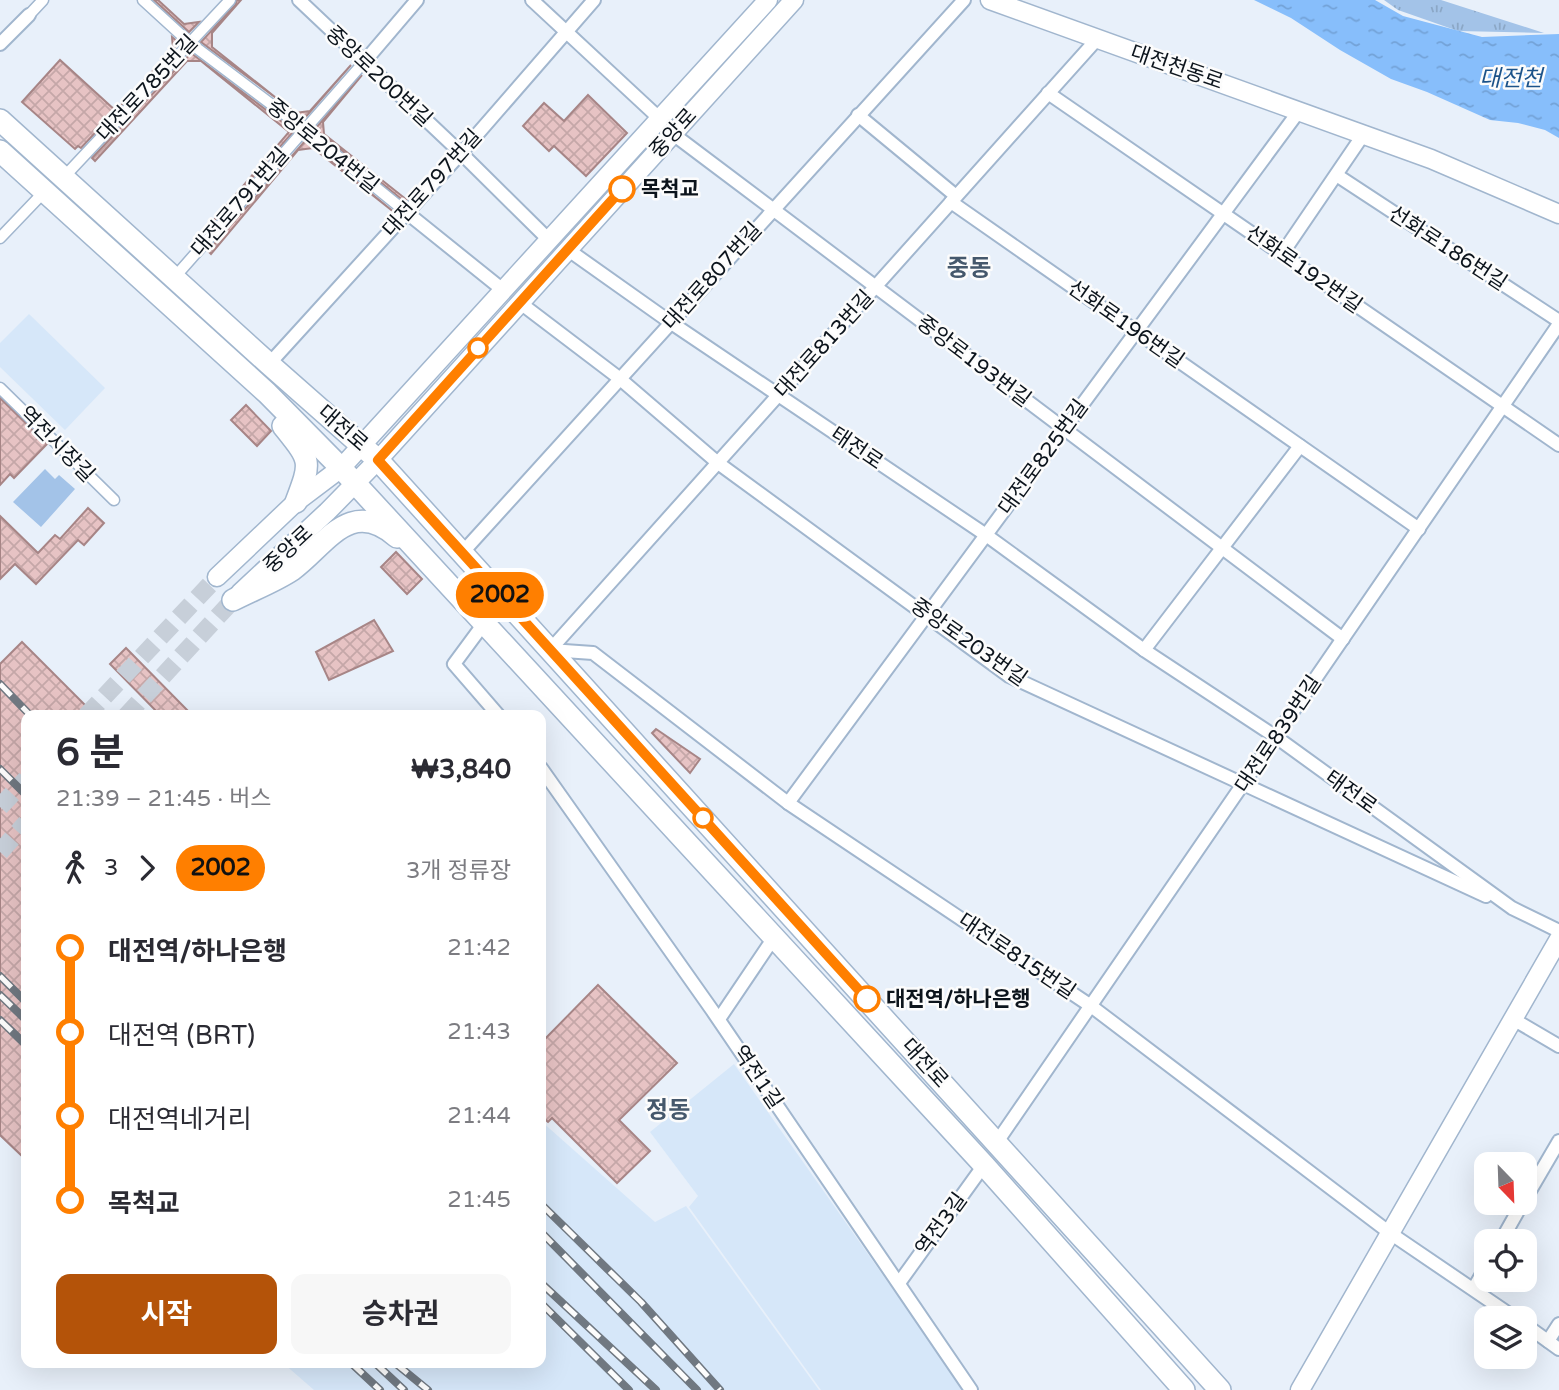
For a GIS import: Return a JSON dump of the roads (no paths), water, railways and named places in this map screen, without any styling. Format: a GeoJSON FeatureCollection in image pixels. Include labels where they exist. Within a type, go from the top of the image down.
{"type":"FeatureCollection","features":[{"type":"Feature","properties":{"kind":"main road","name":"중앙로"},"geometry":{"type":"LineString","coordinates":[[233,600],[327,512],[363,444],[768,0]]}},
{"type":"Feature","properties":{"kind":"main road","name":"중앙로"},"geometry":{"type":"LineString","coordinates":[[217,577],[296,502],[378,460],[794,0]]}},
{"type":"Feature","properties":{"kind":"main road","name":"대전천동로"},"geometry":{"type":"LineString","coordinates":[[990,0],[1432,159],[1559,215]]}},
{"type":"Feature","properties":{"kind":"main road","name":"대전로"},"geometry":{"type":"LineString","coordinates":[[0,120],[269,364],[363,444],[1220,1390]]}},
{"type":"Feature","properties":{"kind":"main road","name":"대전로"},"geometry":{"type":"LineString","coordinates":[[0,151],[267,393],[348,475],[984,1165],[1184,1390]]}},
{"type":"Feature","properties":{"kind":"main road"},"geometry":{"type":"LineString","coordinates":[[267,393],[279,421],[305,453],[307,472],[296,502]]}},
{"type":"Feature","properties":{"kind":"main road"},"geometry":{"type":"LineString","coordinates":[[233,600],[291,570],[344,524],[367,522],[385,527],[438,572]]}},
{"type":"Feature","properties":{"kind":"main road"},"geometry":{"type":"LineString","coordinates":[[1300,1390],[1559,939]]}},
{"type":"Feature","properties":{"kind":"street"},"geometry":{"type":"LineString","coordinates":[[0,44],[43,0]]}},
{"type":"Feature","properties":{"kind":"street","name":"중앙로204번길"},"geometry":{"type":"LineString","coordinates":[[143,0],[190,43],[304,129],[503,290]]}},
{"type":"Feature","properties":{"kind":"street","name":"대전로785번길"},"geometry":{"type":"LineString","coordinates":[[64,177],[230,0]]}},
{"type":"Feature","properties":{"kind":"street","name":"중앙로200번길"},"geometry":{"type":"LineString","coordinates":[[299,0],[549,240]]}},
{"type":"Feature","properties":{"kind":"street","name":"대전로791번길"},"geometry":{"type":"LineString","coordinates":[[174,278],[417,0]]}},
{"type":"Feature","properties":{"kind":"street"},"geometry":{"type":"LineString","coordinates":[[532,0],[659,118]]}},
{"type":"Feature","properties":{"kind":"street","name":"대전로797번길"},"geometry":{"type":"LineString","coordinates":[[269,364],[461,153],[594,0]]}},
{"type":"Feature","properties":{"kind":"street","name":"대전로807번길"},"geometry":{"type":"LineString","coordinates":[[462,553],[964,0]]}},
{"type":"Feature","properties":{"kind":"street","name":"대전로813번길"},"geometry":{"type":"LineString","coordinates":[[550,650],[1098,38]]}},
{"type":"Feature","properties":{"kind":"street","name":"선화로192번길"},"geometry":{"type":"LineString","coordinates":[[1048,93],[1559,444]]}},
{"type":"Feature","properties":{"kind":"street","name":"대전로825번길"},"geometry":{"type":"LineString","coordinates":[[788,803],[1299,111]]}},
{"type":"Feature","properties":{"kind":"street","name":"선화로196번길"},"geometry":{"type":"LineString","coordinates":[[858,116],[954,199],[1419,529]]}},
{"type":"Feature","properties":{"kind":"street","name":"중앙로193번길"},"geometry":{"type":"LineString","coordinates":[[673,134],[1343,639]]}},
{"type":"Feature","properties":{"kind":"street"},"geometry":{"type":"LineString","coordinates":[[1282,254],[1338,176],[1363,135]]}},
{"type":"Feature","properties":{"kind":"street","name":"선화로186번길"},"geometry":{"type":"LineString","coordinates":[[1338,176],[1559,323]]}},
{"type":"Feature","properties":{"kind":"street"},"geometry":{"type":"LineString","coordinates":[[0,238],[44,192]]}},
{"type":"Feature","properties":{"kind":"street","name":"태전로"},"geometry":{"type":"LineString","coordinates":[[568,249],[670,322],[986,535],[1144,650],[1276,737],[1512,908],[1559,931]]}},
{"type":"Feature","properties":{"kind":"street","name":"중앙로203번길"},"geometry":{"type":"LineString","coordinates":[[519,302],[619,378],[718,463],[1009,676],[1512,908]]}},
{"type":"Feature","properties":{"kind":"street","name":"대전로839번길"},"geometry":{"type":"LineString","coordinates":[[997,1142],[1559,323]]}},
{"type":"Feature","properties":{"kind":"street","name":"역전시장길"},"geometry":{"type":"LineString","coordinates":[[0,388],[114,500]]}},
{"type":"Feature","properties":{"kind":"street"},"geometry":{"type":"LineString","coordinates":[[1144,650],[1300,446]]}},
{"type":"Feature","properties":{"kind":"street"},"geometry":{"type":"LineString","coordinates":[[485,622],[454,664],[494,710]]}},
{"type":"Feature","properties":{"kind":"street","name":"대전로815번길"},"geometry":{"type":"LineString","coordinates":[[550,650],[593,653],[788,803],[1091,1006],[1390,1233],[1474,1288]]}},
{"type":"Feature","properties":{"kind":"street","name":"역전1길"},"geometry":{"type":"LineString","coordinates":[[546,775],[719,1020],[971,1390]]}},
{"type":"Feature","properties":{"kind":"street"},"geometry":{"type":"LineString","coordinates":[[719,1020],[773,939]]}},
{"type":"Feature","properties":{"kind":"street"},"geometry":{"type":"LineString","coordinates":[[1513,1019],[1559,1045]]}},
{"type":"Feature","properties":{"kind":"street"},"geometry":{"type":"LineString","coordinates":[[1537,1179],[1559,1141]]}},
{"type":"Feature","properties":{"kind":"street","name":"역전3길"},"geometry":{"type":"LineString","coordinates":[[899,1283],[984,1165]]}},
{"type":"Feature","properties":{"kind":"street","name":"대전로815번길"},"geometry":{"type":"LineString","coordinates":[[1480,1292],[1499,1306]]}},
{"type":"Feature","properties":{"kind":"street"},"geometry":{"type":"LineString","coordinates":[[1548,1341],[1559,1324]]}},
{"type":"Feature","properties":{"kind":"street"},"geometry":{"type":"LineString","coordinates":[[1537,1333],[1559,1349]]}},
{"type":"Feature","properties":{"kind":"water","name":"대전천"},"geometry":{"type":"Polygon","coordinates":[[[1254,0],[1375,0],[1403,16],[1482,37],[1559,34],[1559,138],[1545,130],[1490,120],[1391,79],[1291,18],[1254,0]]]}},
{"type":"Feature","properties":{"kind":"tunnel"},"geometry":{"type":"LineString","coordinates":[[92,710],[217,577]]}},
{"type":"Feature","properties":{"kind":"tunnel"},"geometry":{"type":"LineString","coordinates":[[132,710],[233,600]]}},
{"type":"Feature","properties":{"kind":"tunnel"},"geometry":{"type":"LineString","coordinates":[[0,807],[21,784]]}},
{"type":"Feature","properties":{"kind":"tunnel"},"geometry":{"type":"LineString","coordinates":[[0,852],[21,829]]}},
{"type":"Feature","properties":{"kind":"railway"},"geometry":{"type":"LineString","coordinates":[[0,684],[25,710]]}},
{"type":"Feature","properties":{"kind":"railway"},"geometry":{"type":"LineString","coordinates":[[0,769],[21,790]]}},
{"type":"Feature","properties":{"kind":"railway"},"geometry":{"type":"LineString","coordinates":[[0,976],[21,997]]}},
{"type":"Feature","properties":{"kind":"railway"},"geometry":{"type":"LineString","coordinates":[[0,995],[21,1015]]}},
{"type":"Feature","properties":{"kind":"railway"},"geometry":{"type":"LineString","coordinates":[[0,1020],[21,1040]]}},
{"type":"Feature","properties":{"kind":"railway"},"geometry":{"type":"LineString","coordinates":[[546,1209],[641,1302],[720,1390]]}},
{"type":"Feature","properties":{"kind":"railway"},"geometry":{"type":"LineString","coordinates":[[546,1237],[697,1390]]}},
{"type":"Feature","properties":{"kind":"railway"},"geometry":{"type":"LineString","coordinates":[[546,1288],[656,1390]]}},
{"type":"Feature","properties":{"kind":"railway"},"geometry":{"type":"LineString","coordinates":[[546,1308],[629,1390]]}},
{"type":"Feature","properties":{"kind":"railway"},"geometry":{"type":"LineString","coordinates":[[356,1368],[380,1390]]}},
{"type":"Feature","properties":{"kind":"railway"},"geometry":{"type":"LineString","coordinates":[[380,1368],[404,1390]]}},
{"type":"Feature","properties":{"kind":"railway"},"geometry":{"type":"LineString","coordinates":[[401,1368],[428,1390]]}},
{"type":"Feature","properties":{"kind":"place","name":"목척교"},"geometry":{"type":"Point","coordinates":[622,189]}},
{"type":"Feature","properties":{"kind":"place","name":"대전역/하나은행"},"geometry":{"type":"Point","coordinates":[867,999]}},
{"type":"Feature","properties":{"kind":"district","name":"중동"},"geometry":{"type":"Point","coordinates":[969,268]}},
{"type":"Feature","properties":{"kind":"district","name":"정동"},"geometry":{"type":"Point","coordinates":[668,1110]}}]}
